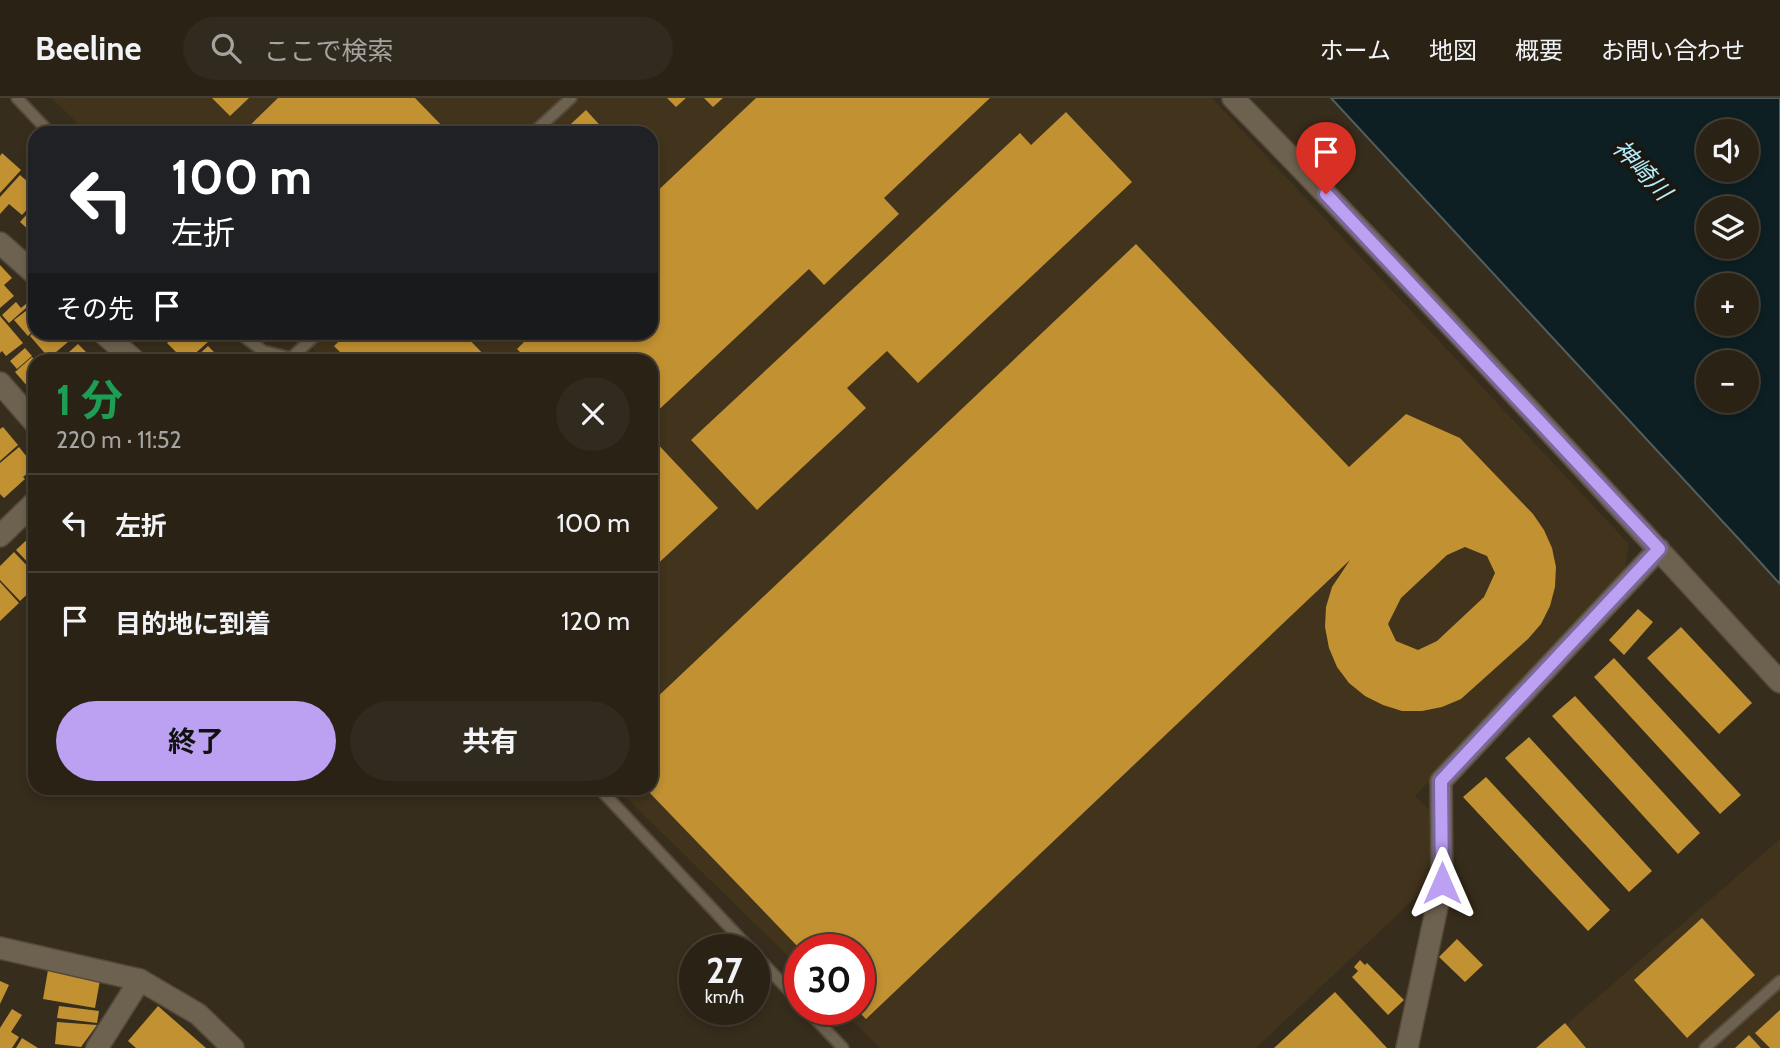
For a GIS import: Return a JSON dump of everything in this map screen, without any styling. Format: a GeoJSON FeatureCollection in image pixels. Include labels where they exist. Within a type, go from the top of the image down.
{"type":"FeatureCollection","features":[{"type":"Feature","properties":{"kind":"street"},"geometry":{"type":"LineString","coordinates":[[1233,98],[1307,173],[1780,682]]}},
{"type":"Feature","properties":{"kind":"street"},"geometry":{"type":"LineString","coordinates":[[0,243],[28,268]]}},
{"type":"Feature","properties":{"kind":"street"},"geometry":{"type":"LineString","coordinates":[[111,340],[127,354]]}},
{"type":"Feature","properties":{"kind":"street"},"geometry":{"type":"LineString","coordinates":[[0,383],[28,415]]}},
{"type":"Feature","properties":{"kind":"street"},"geometry":{"type":"LineString","coordinates":[[0,536],[28,509]]}},
{"type":"Feature","properties":{"kind":"street"},"geometry":{"type":"LineString","coordinates":[[1407,1048],[1442,883],[1441,781],[1659,549]]}},
{"type":"Feature","properties":{"kind":"street"},"geometry":{"type":"LineString","coordinates":[[0,948],[140,980],[198,1014],[233,1048]]}},
{"type":"Feature","properties":{"kind":"street"},"geometry":{"type":"LineString","coordinates":[[97,1048],[140,980]]}},
{"type":"Feature","properties":{"kind":"lane"},"geometry":{"type":"LineString","coordinates":[[17,98],[43,126]]}},
{"type":"Feature","properties":{"kind":"lane"},"geometry":{"type":"LineString","coordinates":[[541,126],[571,98]]}},
{"type":"Feature","properties":{"kind":"lane"},"geometry":{"type":"LineString","coordinates":[[249,340],[263,351],[274,354]]}},
{"type":"Feature","properties":{"kind":"lane"},"geometry":{"type":"LineString","coordinates":[[297,354],[311,340]]}},
{"type":"Feature","properties":{"kind":"lane"},"geometry":{"type":"LineString","coordinates":[[606,795],[736,934]]}},
{"type":"Feature","properties":{"kind":"lane"},"geometry":{"type":"LineString","coordinates":[[770,970],[784,985]]}},
{"type":"Feature","properties":{"kind":"lane"},"geometry":{"type":"LineString","coordinates":[[1705,1048],[1780,981]]}},
{"type":"Feature","properties":{"kind":"lane"},"geometry":{"type":"LineString","coordinates":[[821,1025],[842,1048]]}},
{"type":"Feature","properties":{"kind":"shaded area"},"geometry":{"type":"Polygon","coordinates":[[[51,98],[1212,98],[1629,544],[1625,569],[1494,715],[1415,796],[1436,816],[1429,885],[1256,1048],[880,1048],[857,1025],[875,1025],[875,934],[784,934],[784,952],[770,939],[770,934],[765,934],[623,795],[658,795],[658,354],[318,354],[303,340],[658,340],[658,126],[81,126],[51,98]]]}},
{"type":"Feature","properties":{"kind":"shaded area"},"geometry":{"type":"Polygon","coordinates":[[[1780,839],[1780,1048],[1539,1048],[1780,839]]]}},
{"type":"Feature","properties":{"kind":"water","name":"神崎川"},"geometry":{"type":"Polygon","coordinates":[[[1331,98],[1780,98],[1780,584],[1331,98]]]}},
{"type":"Feature","properties":{"kind":"building"},"geometry":{"type":"Polygon","coordinates":[[[212,98],[249,98],[230,116],[212,98]]]}},
{"type":"Feature","properties":{"kind":"building"},"geometry":{"type":"Polygon","coordinates":[[[278,98],[415,98],[442,126],[249,126],[278,98]]]}},
{"type":"Feature","properties":{"kind":"building"},"geometry":{"type":"Polygon","coordinates":[[[667,98],[686,98],[676,107],[667,98]]]}},
{"type":"Feature","properties":{"kind":"building"},"geometry":{"type":"Polygon","coordinates":[[[704,98],[723,98],[713,107],[704,98]]]}},
{"type":"Feature","properties":{"kind":"building"},"geometry":{"type":"Polygon","coordinates":[[[756,98],[990,98],[884,198],[899,214],[824,285],[809,269],[658,410],[658,354],[522,354],[517,349],[526,340],[658,340],[658,190],[756,98]]]}},
{"type":"Feature","properties":{"kind":"building"},"geometry":{"type":"Polygon","coordinates":[[[586,110],[601,126],[569,126],[586,110]]]}},
{"type":"Feature","properties":{"kind":"building"},"geometry":{"type":"Polygon","coordinates":[[[1066,112],[1132,182],[918,383],[887,351],[847,388],[866,408],[757,510],[691,440],[1020,133],[1031,145],[1066,112]]]}},
{"type":"Feature","properties":{"kind":"building"},"geometry":{"type":"Polygon","coordinates":[[[2,153],[21,170],[0,193],[0,156],[2,153]]]}},
{"type":"Feature","properties":{"kind":"building"},"geometry":{"type":"Polygon","coordinates":[[[20,175],[28,182],[28,208],[22,215],[9,204],[0,214],[0,197],[20,175]]]}},
{"type":"Feature","properties":{"kind":"building"},"geometry":{"type":"Polygon","coordinates":[[[28,213],[28,229],[20,222],[28,213]]]}},
{"type":"Feature","properties":{"kind":"building"},"geometry":{"type":"Polygon","coordinates":[[[1136,244],[1349,467],[1406,414],[1460,438],[1533,514],[1544,530],[1556,567],[1555,587],[1541,624],[1461,699],[1442,707],[1402,711],[1365,696],[1349,683],[1337,667],[1329,648],[1325,627],[1326,607],[1332,587],[1350,560],[875,1010],[875,934],[786,934],[652,795],[658,795],[658,696],[1136,244]],[[1465,547],[1447,555],[1401,598],[1388,624],[1396,641],[1418,650],[1437,641],[1484,597],[1495,573],[1487,556],[1465,547]]]}},
{"type":"Feature","properties":{"kind":"building"},"geometry":{"type":"Polygon","coordinates":[[[0,265],[12,278],[4,285],[14,296],[0,308],[0,265]]]}},
{"type":"Feature","properties":{"kind":"building"},"geometry":{"type":"Polygon","coordinates":[[[16,302],[21,308],[28,302],[28,306],[9,323],[2,315],[16,302]]]}},
{"type":"Feature","properties":{"kind":"building"},"geometry":{"type":"Polygon","coordinates":[[[28,309],[28,336],[14,320],[28,309]]]}},
{"type":"Feature","properties":{"kind":"building"},"geometry":{"type":"Polygon","coordinates":[[[0,316],[23,343],[6,356],[2,351],[0,353],[0,316]]]}},
{"type":"Feature","properties":{"kind":"building"},"geometry":{"type":"Polygon","coordinates":[[[33,340],[68,342],[54,354],[46,354],[33,340]]]}},
{"type":"Feature","properties":{"kind":"building"},"geometry":{"type":"Polygon","coordinates":[[[170,340],[209,341],[195,354],[178,354],[167,343],[170,340]]]}},
{"type":"Feature","properties":{"kind":"building"},"geometry":{"type":"Polygon","coordinates":[[[340,340],[470,340],[483,354],[342,354],[334,346],[340,340]]]}},
{"type":"Feature","properties":{"kind":"building"},"geometry":{"type":"Polygon","coordinates":[[[78,344],[88,354],[67,354],[78,344]]]}},
{"type":"Feature","properties":{"kind":"building"},"geometry":{"type":"Polygon","coordinates":[[[208,346],[216,354],[199,354],[208,346]]]}},
{"type":"Feature","properties":{"kind":"building"},"geometry":{"type":"Polygon","coordinates":[[[25,348],[30,354],[17,369],[10,361],[25,348]]]}},
{"type":"Feature","properties":{"kind":"building"},"geometry":{"type":"Polygon","coordinates":[[[28,361],[28,387],[15,372],[28,361]]]}},
{"type":"Feature","properties":{"kind":"building"},"geometry":{"type":"Polygon","coordinates":[[[3,427],[18,445],[0,461],[0,429],[3,427]]]}},
{"type":"Feature","properties":{"kind":"building"},"geometry":{"type":"Polygon","coordinates":[[[658,444],[718,508],[658,564],[658,444]]]}},
{"type":"Feature","properties":{"kind":"building"},"geometry":{"type":"Polygon","coordinates":[[[19,447],[28,458],[28,473],[23,477],[25,479],[4,498],[0,494],[0,463],[19,447]]]}},
{"type":"Feature","properties":{"kind":"building"},"geometry":{"type":"Polygon","coordinates":[[[28,539],[28,563],[16,550],[28,539]]]}},
{"type":"Feature","properties":{"kind":"building"},"geometry":{"type":"Polygon","coordinates":[[[14,552],[28,567],[28,594],[20,601],[0,580],[0,566],[14,552]]]}},
{"type":"Feature","properties":{"kind":"building"},"geometry":{"type":"Polygon","coordinates":[[[0,582],[19,603],[0,621],[0,582]]]}},
{"type":"Feature","properties":{"kind":"building"},"geometry":{"type":"Polygon","coordinates":[[[1638,609],[1653,622],[1624,655],[1609,640],[1638,609]]]}},
{"type":"Feature","properties":{"kind":"building"},"geometry":{"type":"Polygon","coordinates":[[[1681,627],[1752,703],[1719,734],[1647,658],[1681,627]]]}},
{"type":"Feature","properties":{"kind":"building"},"geometry":{"type":"Polygon","coordinates":[[[1614,658],[1741,795],[1720,814],[1594,677],[1614,658]]]}},
{"type":"Feature","properties":{"kind":"building"},"geometry":{"type":"Polygon","coordinates":[[[1575,696],[1700,833],[1678,854],[1552,716],[1575,696]]]}},
{"type":"Feature","properties":{"kind":"building"},"geometry":{"type":"Polygon","coordinates":[[[1529,737],[1652,871],[1629,892],[1505,758],[1529,737]]]}},
{"type":"Feature","properties":{"kind":"building"},"geometry":{"type":"Polygon","coordinates":[[[1486,777],[1610,910],[1588,931],[1463,797],[1486,777]]]}},
{"type":"Feature","properties":{"kind":"building"},"geometry":{"type":"Polygon","coordinates":[[[1702,918],[1755,975],[1687,1038],[1634,980],[1702,918]]]}},
{"type":"Feature","properties":{"kind":"building"},"geometry":{"type":"Polygon","coordinates":[[[1457,939],[1483,965],[1465,982],[1439,957],[1457,939]]]}},
{"type":"Feature","properties":{"kind":"building"},"geometry":{"type":"Polygon","coordinates":[[[1360,960],[1365,965],[1367,963],[1404,1000],[1388,1015],[1352,977],[1358,971],[1354,967],[1360,960]]]}},
{"type":"Feature","properties":{"kind":"building"},"geometry":{"type":"Polygon","coordinates":[[[48,970],[100,980],[95,1008],[43,999],[48,970]]]}},
{"type":"Feature","properties":{"kind":"building"},"geometry":{"type":"Polygon","coordinates":[[[0,981],[9,985],[0,1004],[0,981]]]}},
{"type":"Feature","properties":{"kind":"building"},"geometry":{"type":"Polygon","coordinates":[[[1335,992],[1387,1048],[1274,1048],[1335,992]]]}},
{"type":"Feature","properties":{"kind":"building"},"geometry":{"type":"Polygon","coordinates":[[[59,1006],[99,1011],[97,1023],[57,1018],[59,1006]]]}},
{"type":"Feature","properties":{"kind":"building"},"geometry":{"type":"Polygon","coordinates":[[[158,1006],[206,1048],[136,1048],[128,1041],[158,1006]]]}},
{"type":"Feature","properties":{"kind":"building"},"geometry":{"type":"Polygon","coordinates":[[[12,1009],[22,1015],[11,1032],[19,1037],[12,1048],[0,1048],[0,1028],[12,1009]]]}},
{"type":"Feature","properties":{"kind":"building"},"geometry":{"type":"Polygon","coordinates":[[[1780,1010],[1780,1048],[1770,1048],[1755,1033],[1780,1010]]]}},
{"type":"Feature","properties":{"kind":"building"},"geometry":{"type":"Polygon","coordinates":[[[57,1022],[97,1025],[81,1047],[55,1044],[57,1022]]]}},
{"type":"Feature","properties":{"kind":"building"},"geometry":{"type":"Polygon","coordinates":[[[1565,1023],[1586,1048],[1536,1048],[1565,1023]]]}},
{"type":"Feature","properties":{"kind":"building"},"geometry":{"type":"Polygon","coordinates":[[[1749,1035],[1761,1048],[1735,1048],[1749,1035]]]}},
{"type":"Feature","properties":{"kind":"building"},"geometry":{"type":"Polygon","coordinates":[[[22,1038],[38,1048],[16,1048],[22,1038]]]}},
{"type":"Feature","properties":{"kind":"route"},"geometry":{"type":"LineString","coordinates":[[1326,194],[1659,549],[1441,781],[1442,883]]}}]}
